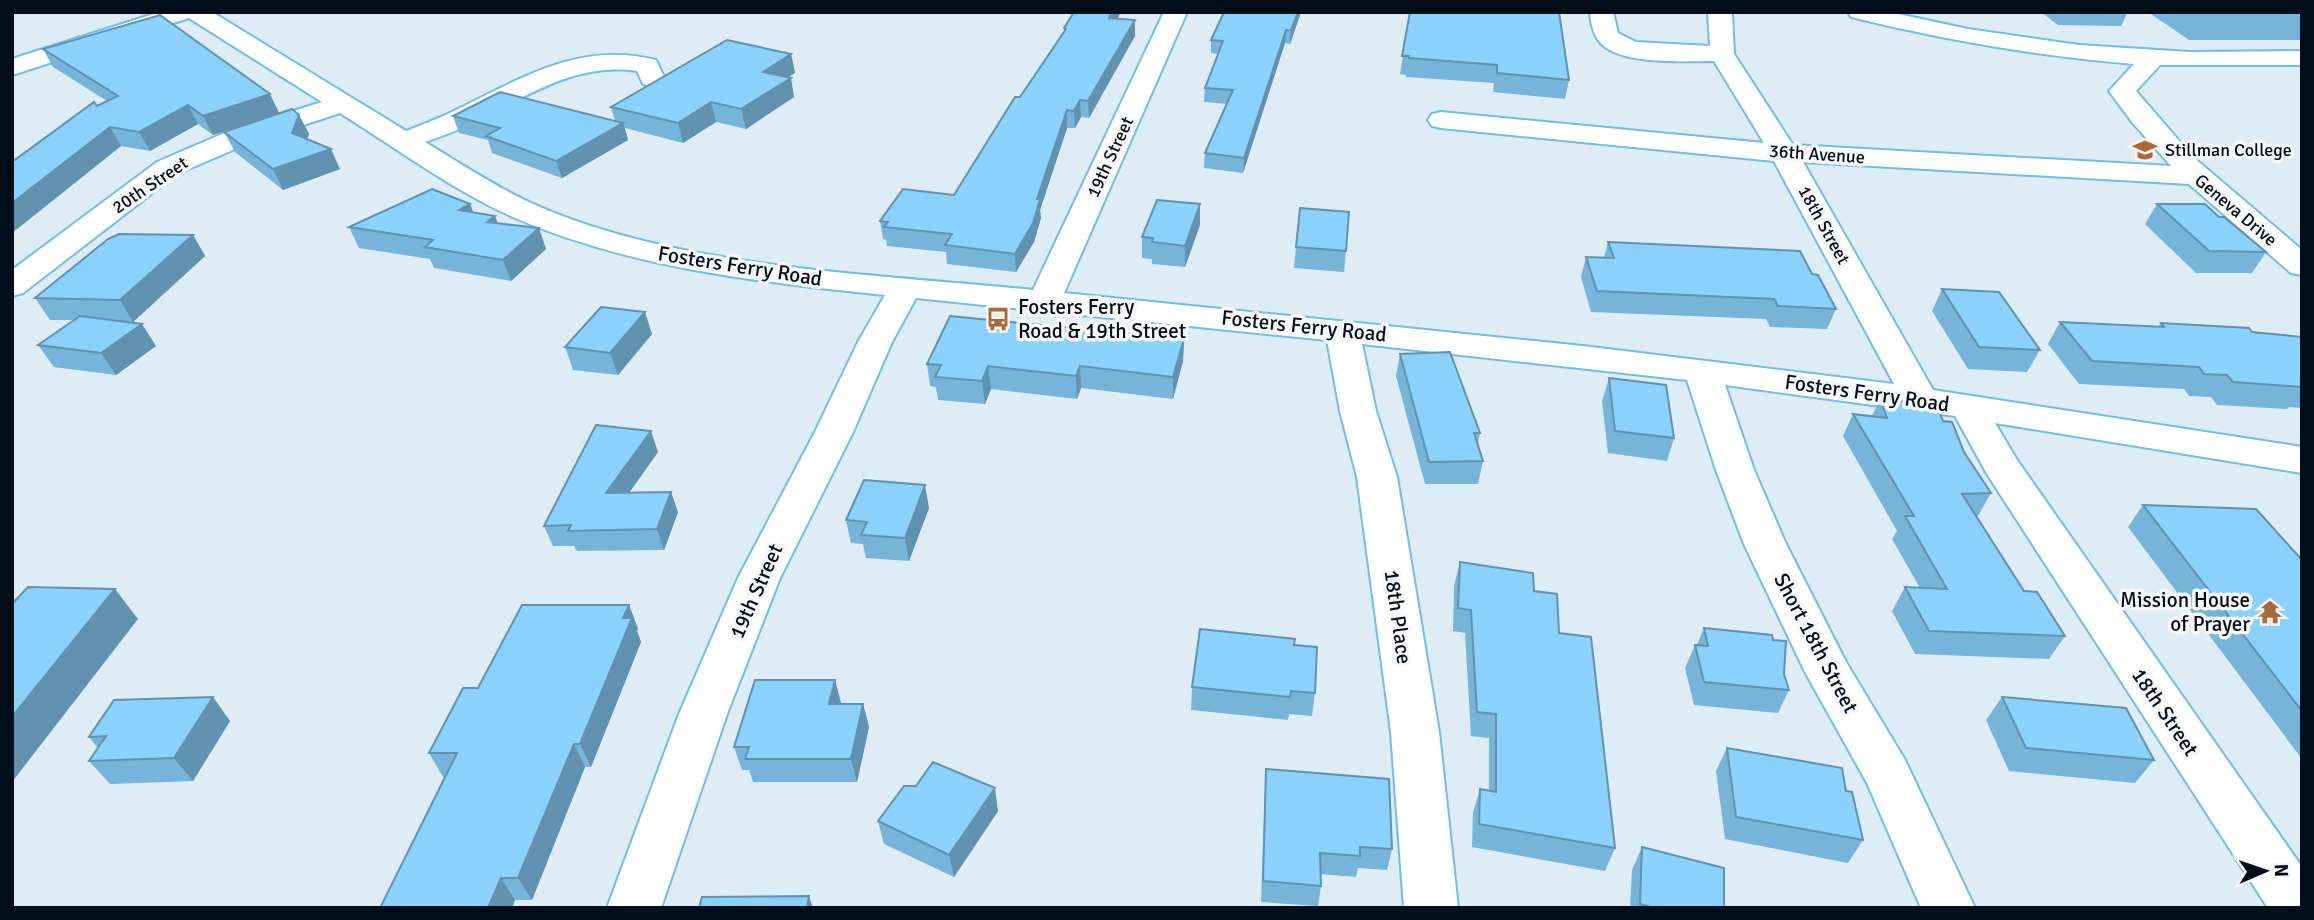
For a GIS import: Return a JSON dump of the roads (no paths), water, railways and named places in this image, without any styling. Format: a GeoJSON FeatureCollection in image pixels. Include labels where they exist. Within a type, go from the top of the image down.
{"type":"FeatureCollection","features":[{"type":"Feature","properties":{"kind":"street"},"geometry":{"type":"LineString","coordinates":[[12,68],[63,49],[185,12]]}},
{"type":"Feature","properties":{"kind":"street","name":"Fosters Ferry Road"},"geometry":{"type":"LineString","coordinates":[[195,12],[488,193],[522,210],[607,241],[673,257],[746,270],[1342,330],[1702,371],[1920,399],[2302,460]]}},
{"type":"Feature","properties":{"kind":"street","name":"19th Street"},"geometry":{"type":"LineString","coordinates":[[1044,301],[1176,12]]}},
{"type":"Feature","properties":{"kind":"street"},"geometry":{"type":"LineString","coordinates":[[1601,12],[1605,31],[1614,42],[1630,48],[1722,54],[1720,12]]}},
{"type":"Feature","properties":{"kind":"street"},"geometry":{"type":"LineString","coordinates":[[1859,12],[2011,43],[2154,57],[2302,58]]}},
{"type":"Feature","properties":{"kind":"street","name":"18th Street"},"geometry":{"type":"LineString","coordinates":[[1722,54],[1784,153],[1920,399]]}},
{"type":"Feature","properties":{"kind":"street","name":"Geneva Drive"},"geometry":{"type":"LineString","coordinates":[[2154,57],[2122,91],[2141,118],[2194,176],[2302,266]]}},
{"type":"Feature","properties":{"kind":"street"},"geometry":{"type":"LineString","coordinates":[[2246,58],[2291,82]]}},
{"type":"Feature","properties":{"kind":"street"},"geometry":{"type":"LineString","coordinates":[[404,141],[462,118],[544,76],[577,66],[614,60],[647,65],[652,79]]}},
{"type":"Feature","properties":{"kind":"street","name":"20th Street"},"geometry":{"type":"LineString","coordinates":[[12,286],[167,168],[201,151],[239,137],[345,103]]}},
{"type":"Feature","properties":{"kind":"street","name":"36th Avenue"},"geometry":{"type":"LineString","coordinates":[[1441,120],[1784,153],[2194,176]]}},
{"type":"Feature","properties":{"kind":"street","name":"19th Street"},"geometry":{"type":"LineString","coordinates":[[634,908],[703,714],[758,578],[834,432],[875,342],[906,287]]}},
{"type":"Feature","properties":{"kind":"street","name":"18th Place"},"geometry":{"type":"LineString","coordinates":[[1342,330],[1358,411],[1377,477],[1415,732],[1431,908]]}},
{"type":"Feature","properties":{"kind":"street","name":"Short 18th Street"},"geometry":{"type":"LineString","coordinates":[[1702,371],[1735,470],[1765,544],[1828,672],[1888,775],[1948,908]]}},
{"type":"Feature","properties":{"kind":"street","name":"18th Street"},"geometry":{"type":"LineString","coordinates":[[1968,407],[2016,488],[2299,908]]}},
{"type":"Feature","properties":{"kind":"place","name":"Stillman College"},"geometry":{"type":"Point","coordinates":[2145,150]}},
{"type":"Feature","properties":{"kind":"place","name":"Fosters Ferry Road & 19th Street"},"geometry":{"type":"Point","coordinates":[998,319]}},
{"type":"Feature","properties":{"kind":"place","name":"Mission House of Prayer"},"geometry":{"type":"Point","coordinates":[2270,612]}}]}
